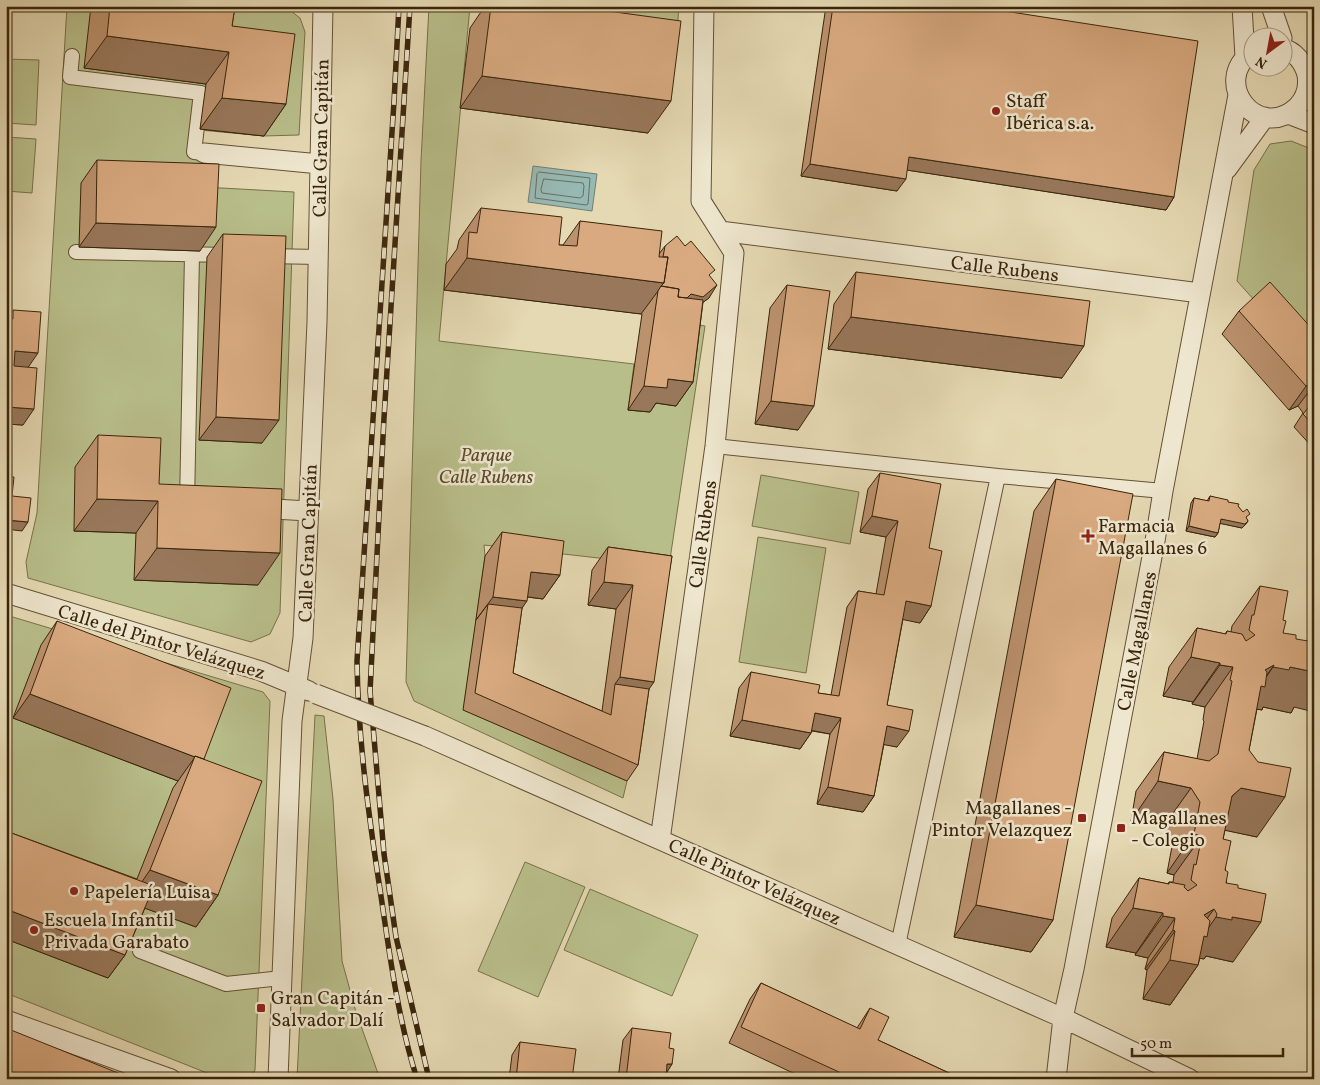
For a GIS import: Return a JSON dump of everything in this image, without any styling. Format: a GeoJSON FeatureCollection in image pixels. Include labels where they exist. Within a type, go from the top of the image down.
{"type":"FeatureCollection","features":[{"type":"Feature","properties":{"kind":"street","name":"Calle Gran Capitán"},"geometry":{"type":"LineString","coordinates":[[278,1079],[292,721],[303,638],[317,322],[323,6]]}},
{"type":"Feature","properties":{"kind":"street","name":"Calle Rubens"},"geometry":{"type":"LineString","coordinates":[[660,840],[715,446],[734,253],[701,201],[704,6]]}},
{"type":"Feature","properties":{"kind":"street"},"geometry":{"type":"LineString","coordinates":[[1242,6],[1245,28]]}},
{"type":"Feature","properties":{"kind":"street"},"geometry":{"type":"LineString","coordinates":[[1271,6],[1278,28]]}},
{"type":"Feature","properties":{"kind":"street"},"geometry":{"type":"LineString","coordinates":[[1238,95],[1248,110],[1265,118],[1277,118],[1288,114],[1303,101],[1311,86],[1305,68],[1292,51]]}},
{"type":"Feature","properties":{"kind":"street"},"geometry":{"type":"LineString","coordinates":[[72,56],[70,77],[201,93],[194,152],[320,164]]}},
{"type":"Feature","properties":{"kind":"street","name":"Calle Magallanes"},"geometry":{"type":"LineString","coordinates":[[1056,1079],[1063,1018],[1154,551],[1163,490],[1238,95],[1236,82],[1238,68],[1242,63]]}},
{"type":"Feature","properties":{"kind":"street"},"geometry":{"type":"LineString","coordinates":[[1288,114],[1314,124]]}},
{"type":"Feature","properties":{"kind":"street","name":"Calle Magallanes"},"geometry":{"type":"LineString","coordinates":[[1224,174],[1265,118]]}},
{"type":"Feature","properties":{"kind":"street","name":"Calle Rubens"},"geometry":{"type":"LineString","coordinates":[[720,231],[1200,293]]}},
{"type":"Feature","properties":{"kind":"street"},"geometry":{"type":"LineString","coordinates":[[76,252],[318,257]]}},
{"type":"Feature","properties":{"kind":"street"},"geometry":{"type":"LineString","coordinates":[[192,255],[178,503],[206,505]]}},
{"type":"Feature","properties":{"kind":"street"},"geometry":{"type":"LineString","coordinates":[[715,446],[998,476],[1163,490]]}},
{"type":"Feature","properties":{"kind":"street"},"geometry":{"type":"LineString","coordinates":[[898,944],[998,476]]}},
{"type":"Feature","properties":{"kind":"street"},"geometry":{"type":"LineString","coordinates":[[243,507],[308,511]]}},
{"type":"Feature","properties":{"kind":"street","name":"Calle del Pintor Velázquez"},"geometry":{"type":"LineString","coordinates":[[6,593],[260,671],[316,694]]}},
{"type":"Feature","properties":{"kind":"street","name":"Calle Pintor Velázquez"},"geometry":{"type":"LineString","coordinates":[[316,694],[425,736],[898,944],[1063,1018],[1190,1079]]}},
{"type":"Feature","properties":{"kind":"street"},"geometry":{"type":"LineString","coordinates":[[140,951],[226,984],[281,978]]}},
{"type":"Feature","properties":{"kind":"street"},"geometry":{"type":"LineString","coordinates":[[6,1020],[172,1079]]}},
{"type":"Feature","properties":{"kind":"green space"},"geometry":{"type":"Polygon","coordinates":[[[67,6],[284,6],[300,18],[305,32],[299,135],[264,136],[200,130],[203,187],[294,192],[280,613],[270,634],[251,642],[28,578],[26,562],[37,513],[67,6]]]}},
{"type":"Feature","properties":{"kind":"green space","name":"Parque Calle Rubens"},"geometry":{"type":"Polygon","coordinates":[[[429,6],[470,6],[439,341],[634,364],[628,410],[687,323],[705,326],[669,566],[484,545],[485,556],[464,710],[627,781],[623,798],[414,701],[406,682],[421,161],[429,6]]]}},
{"type":"Feature","properties":{"kind":"green space"},"geometry":{"type":"Polygon","coordinates":[[[493,6],[679,6],[677,31],[493,6]]]}},
{"type":"Feature","properties":{"kind":"green space"},"geometry":{"type":"Polygon","coordinates":[[[6,59],[39,60],[36,125],[6,123],[6,59]]]}},
{"type":"Feature","properties":{"kind":"green space"},"geometry":{"type":"Polygon","coordinates":[[[6,137],[36,139],[32,193],[6,191],[6,137]]]}},
{"type":"Feature","properties":{"kind":"green space"},"geometry":{"type":"Polygon","coordinates":[[[1291,141],[1314,150],[1314,366],[1237,281],[1254,170],[1270,144],[1291,141]]]}},
{"type":"Feature","properties":{"kind":"green space"},"geometry":{"type":"Polygon","coordinates":[[[761,475],[859,492],[850,544],[752,526],[761,475]]]}},
{"type":"Feature","properties":{"kind":"green space"},"geometry":{"type":"Polygon","coordinates":[[[758,537],[826,548],[806,673],[739,662],[758,537]]]}},
{"type":"Feature","properties":{"kind":"green space"},"geometry":{"type":"Polygon","coordinates":[[[6,615],[263,692],[270,701],[255,1070],[250,1079],[222,1079],[6,993],[6,615]]]}},
{"type":"Feature","properties":{"kind":"green space"},"geometry":{"type":"Polygon","coordinates":[[[315,715],[324,716],[333,799],[342,961],[356,1012],[380,1079],[297,1079],[315,715]]]}},
{"type":"Feature","properties":{"kind":"green space"},"geometry":{"type":"Polygon","coordinates":[[[525,862],[585,887],[538,997],[478,971],[525,862]]]}},
{"type":"Feature","properties":{"kind":"green space"},"geometry":{"type":"Polygon","coordinates":[[[590,889],[698,935],[672,996],[564,950],[590,889]]]}},
{"type":"Feature","properties":{"kind":"water"},"geometry":{"type":"Polygon","coordinates":[[[533,166],[597,174],[592,211],[528,202],[533,166]]]}},
{"type":"Feature","properties":{"kind":"building"},"geometry":{"type":"Polygon","coordinates":[[[110,6],[235,6],[232,26],[295,34],[286,104],[222,98],[229,52],[107,36],[110,6]]]}},
{"type":"Feature","properties":{"kind":"building"},"geometry":{"type":"Polygon","coordinates":[[[491,6],[571,6],[681,21],[671,101],[482,76],[491,6]]]}},
{"type":"Feature","properties":{"kind":"building","name":"Staff Ibérica s.a."},"geometry":{"type":"Polygon","coordinates":[[[833,6],[972,6],[1198,41],[1174,197],[909,157],[906,179],[810,164],[833,6]]]}},
{"type":"Feature","properties":{"kind":"building"},"geometry":{"type":"Polygon","coordinates":[[[97,160],[219,164],[216,227],[96,223],[97,160]]]}},
{"type":"Feature","properties":{"kind":"building"},"geometry":{"type":"Polygon","coordinates":[[[481,208],[562,217],[559,245],[577,246],[580,221],[662,231],[659,257],[668,257],[664,283],[467,258],[469,232],[477,233],[481,208]]]}},
{"type":"Feature","properties":{"kind":"building"},"geometry":{"type":"Polygon","coordinates":[[[6,219],[11,219],[7,258],[6,258],[6,219]]]}},
{"type":"Feature","properties":{"kind":"building"},"geometry":{"type":"Polygon","coordinates":[[[223,234],[286,236],[279,420],[216,417],[223,234]]]}},
{"type":"Feature","properties":{"kind":"building"},"geometry":{"type":"Polygon","coordinates":[[[677,236],[685,246],[691,241],[715,270],[709,275],[717,285],[703,297],[691,294],[687,298],[678,297],[679,289],[661,286],[664,283],[668,257],[663,257],[665,246],[677,236]]]}},
{"type":"Feature","properties":{"kind":"building"},"geometry":{"type":"Polygon","coordinates":[[[856,272],[1090,301],[1084,346],[851,317],[856,272]]]}},
{"type":"Feature","properties":{"kind":"building"},"geometry":{"type":"Polygon","coordinates":[[[1270,282],[1314,331],[1314,383],[1306,386],[1239,311],[1270,282]]]}},
{"type":"Feature","properties":{"kind":"building"},"geometry":{"type":"Polygon","coordinates":[[[787,285],[830,291],[814,406],[771,401],[787,285]]]}},
{"type":"Feature","properties":{"kind":"building"},"geometry":{"type":"Polygon","coordinates":[[[661,286],[679,289],[678,297],[703,300],[693,382],[668,379],[667,388],[644,386],[658,291],[661,286]]]}},
{"type":"Feature","properties":{"kind":"building"},"geometry":{"type":"Polygon","coordinates":[[[13,310],[41,312],[38,353],[15,351],[14,366],[37,368],[34,409],[7,407],[6,318],[13,319],[13,310]]]}},
{"type":"Feature","properties":{"kind":"building"},"geometry":{"type":"Polygon","coordinates":[[[1314,388],[1314,426],[1303,414],[1313,402],[1307,394],[1314,388]]]}},
{"type":"Feature","properties":{"kind":"building"},"geometry":{"type":"Polygon","coordinates":[[[98,435],[161,438],[159,484],[282,489],[280,553],[157,548],[158,501],[97,499],[98,435]]]}},
{"type":"Feature","properties":{"kind":"building"},"geometry":{"type":"Polygon","coordinates":[[[880,473],[941,484],[929,548],[942,551],[931,606],[906,601],[887,705],[913,710],[909,731],[887,726],[874,796],[828,787],[841,718],[815,713],[811,733],[742,720],[751,672],[820,685],[818,693],[839,696],[858,591],[884,595],[898,521],[872,516],[880,473]]]}},
{"type":"Feature","properties":{"kind":"building"},"geometry":{"type":"Polygon","coordinates":[[[6,476],[14,477],[12,496],[31,498],[28,522],[6,520],[6,476]]]}},
{"type":"Feature","properties":{"kind":"building"},"geometry":{"type":"Polygon","coordinates":[[[1056,479],[1133,494],[1053,920],[976,905],[1056,479]]]}},
{"type":"Feature","properties":{"kind":"building"},"geometry":{"type":"Polygon","coordinates":[[[1210,496],[1239,504],[1238,506],[1243,512],[1247,509],[1250,514],[1246,517],[1248,521],[1245,524],[1221,519],[1218,533],[1189,526],[1194,498],[1209,501],[1210,496]]]}},
{"type":"Feature","properties":{"kind":"building"},"geometry":{"type":"Polygon","coordinates":[[[502,532],[564,541],[560,575],[531,572],[527,601],[493,597],[502,532]]]}},
{"type":"Feature","properties":{"kind":"building"},"geometry":{"type":"Polygon","coordinates":[[[608,547],[672,556],[654,682],[620,677],[633,585],[604,582],[608,547]]]}},
{"type":"Feature","properties":{"kind":"building"},"geometry":{"type":"Polygon","coordinates":[[[1260,586],[1288,591],[1283,620],[1286,621],[1283,633],[1296,635],[1296,639],[1314,642],[1314,672],[1290,667],[1289,670],[1273,667],[1274,665],[1265,670],[1267,672],[1265,687],[1261,686],[1249,750],[1258,762],[1291,768],[1285,797],[1241,788],[1232,796],[1223,839],[1231,841],[1225,870],[1228,872],[1226,883],[1238,885],[1238,888],[1266,894],[1261,922],[1232,917],[1232,920],[1216,917],[1217,914],[1214,909],[1204,915],[1210,921],[1207,937],[1204,936],[1198,965],[1170,960],[1175,931],[1173,930],[1175,918],[1163,916],[1163,913],[1133,908],[1139,878],[1185,885],[1184,887],[1188,891],[1197,885],[1191,880],[1202,836],[1194,834],[1200,802],[1191,788],[1158,781],[1164,752],[1209,761],[1218,754],[1233,667],[1191,657],[1197,628],[1226,634],[1227,631],[1242,634],[1246,641],[1255,635],[1249,630],[1260,586]]]}},
{"type":"Feature","properties":{"kind":"building"},"geometry":{"type":"Polygon","coordinates":[[[488,604],[522,608],[513,673],[611,715],[615,684],[649,689],[638,765],[475,693],[488,604]]]}},
{"type":"Feature","properties":{"kind":"building"},"geometry":{"type":"Polygon","coordinates":[[[57,621],[231,688],[204,759],[30,694],[57,621]]]}},
{"type":"Feature","properties":{"kind":"building"},"geometry":{"type":"Polygon","coordinates":[[[195,756],[262,781],[218,895],[150,870],[195,756]]]}},
{"type":"Feature","properties":{"kind":"building"},"geometry":{"type":"Polygon","coordinates":[[[6,831],[154,886],[125,955],[6,909],[6,831]]]}},
{"type":"Feature","properties":{"kind":"building"},"geometry":{"type":"Polygon","coordinates":[[[761,983],[860,1029],[870,1008],[889,1017],[878,1040],[962,1079],[836,1079],[839,1072],[741,1027],[761,983]]]}},
{"type":"Feature","properties":{"kind":"building"},"geometry":{"type":"Polygon","coordinates":[[[6,1028],[133,1079],[6,1079],[6,1028]]]}},
{"type":"Feature","properties":{"kind":"building"},"geometry":{"type":"Polygon","coordinates":[[[632,1028],[671,1033],[669,1048],[674,1049],[672,1064],[667,1064],[666,1079],[626,1079],[632,1028]]]}},
{"type":"Feature","properties":{"kind":"building"},"geometry":{"type":"Polygon","coordinates":[[[520,1042],[576,1049],[572,1079],[516,1079],[520,1042]]]}},
{"type":"Feature","properties":{"kind":"railway"},"geometry":{"type":"LineString","coordinates":[[399,6],[357,661],[362,750],[372,837],[395,988],[417,1079]]}},
{"type":"Feature","properties":{"kind":"railway"},"geometry":{"type":"LineString","coordinates":[[410,6],[384,418],[370,691],[384,854],[396,937],[429,1079]]}},
{"type":"Feature","properties":{"kind":"place","name":"Staff Ibérica s.a."},"geometry":{"type":"Point","coordinates":[996,111]}},
{"type":"Feature","properties":{"kind":"place","name":"Farmacia Magallanes 6"},"geometry":{"type":"Point","coordinates":[1088,536]}},
{"type":"Feature","properties":{"kind":"place","name":"Magallanes - Pintor Velazquez"},"geometry":{"type":"Point","coordinates":[1082,818]}},
{"type":"Feature","properties":{"kind":"place","name":"Magallanes - Colegio"},"geometry":{"type":"Point","coordinates":[1121,828]}},
{"type":"Feature","properties":{"kind":"place","name":"Papelería Luisa"},"geometry":{"type":"Point","coordinates":[74,891]}},
{"type":"Feature","properties":{"kind":"place","name":"Escuela Infantil Privada Garabato"},"geometry":{"type":"Point","coordinates":[34,930]}},
{"type":"Feature","properties":{"kind":"place","name":"Gran Capitán - Salvador Dalí"},"geometry":{"type":"Point","coordinates":[261,1008]}}]}
